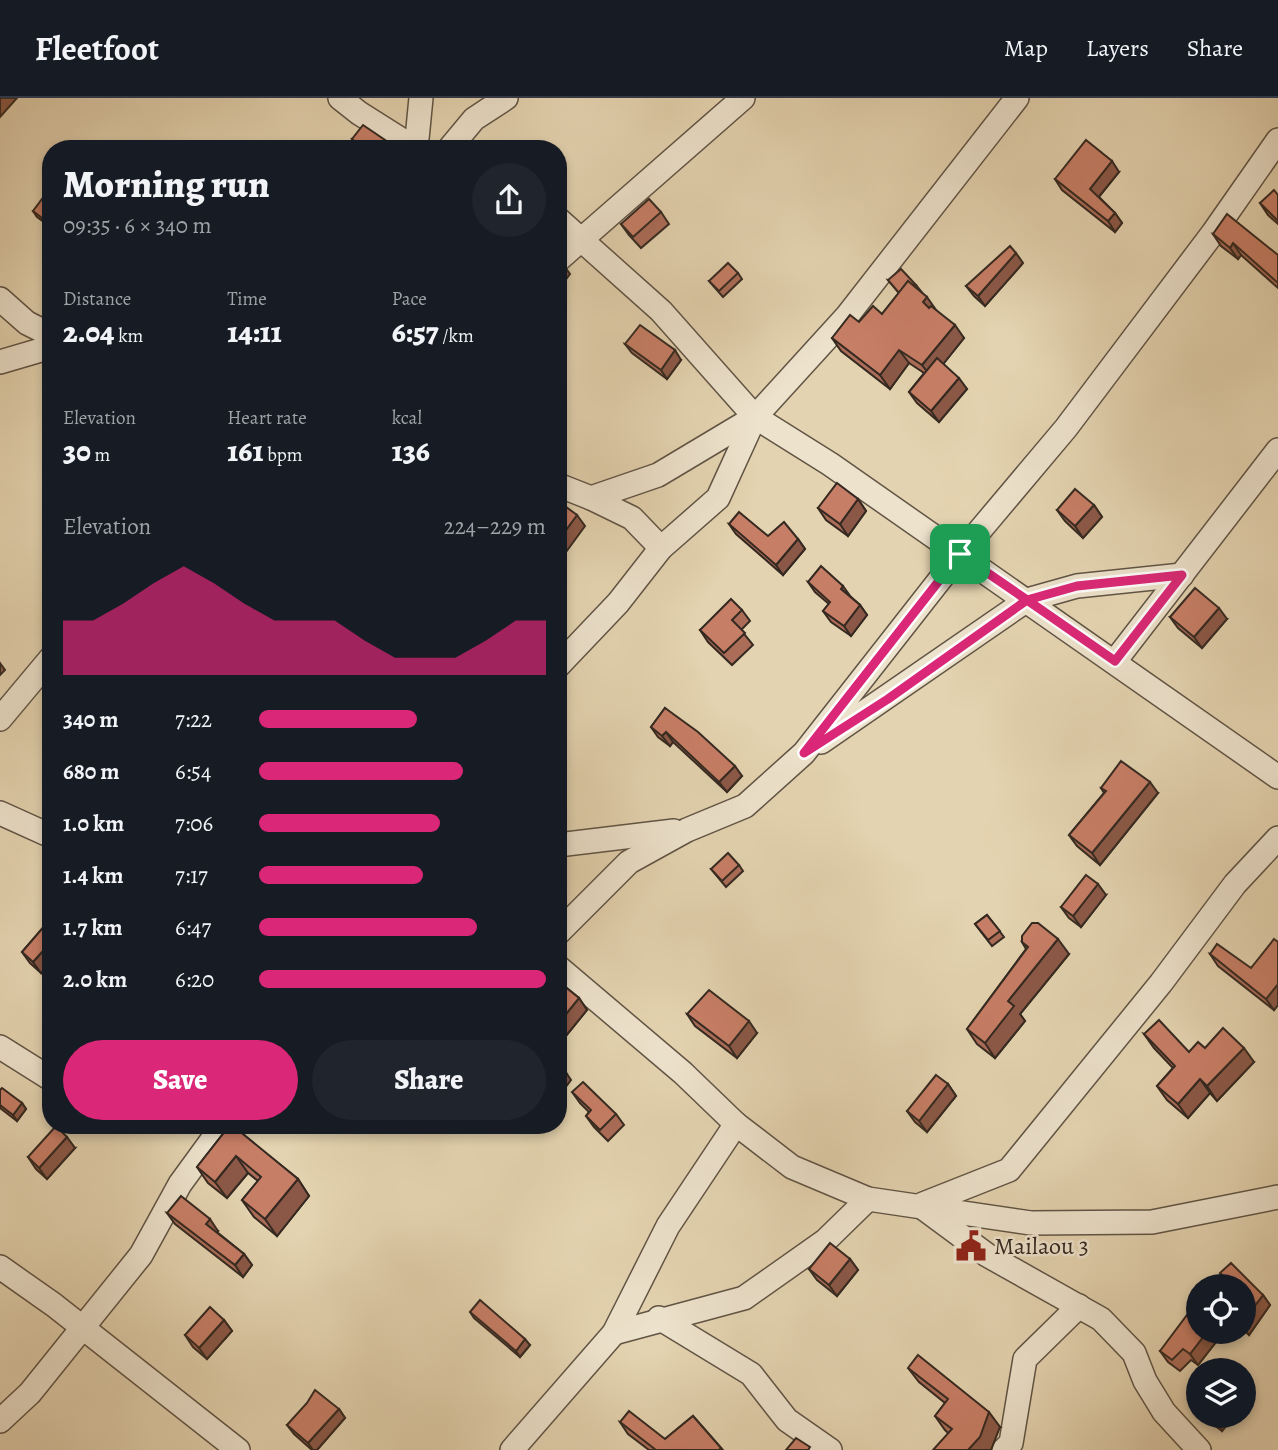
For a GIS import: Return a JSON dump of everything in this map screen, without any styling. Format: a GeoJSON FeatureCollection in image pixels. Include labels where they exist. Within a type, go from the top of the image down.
{"type":"FeatureCollection","features":[{"type":"Feature","properties":{"kind":"street"},"geometry":{"type":"LineString","coordinates":[[341,98],[403,140]]}},
{"type":"Feature","properties":{"kind":"street"},"geometry":{"type":"LineString","coordinates":[[417,140],[421,98]]}},
{"type":"Feature","properties":{"kind":"street"},"geometry":{"type":"LineString","coordinates":[[456,140],[474,119],[506,98]]}},
{"type":"Feature","properties":{"kind":"street"},"geometry":{"type":"LineString","coordinates":[[567,253],[743,98]]}},
{"type":"Feature","properties":{"kind":"street"},"geometry":{"type":"LineString","coordinates":[[591,498],[658,475],[755,417],[847,316],[1017,98]]}},
{"type":"Feature","properties":{"kind":"street"},"geometry":{"type":"LineString","coordinates":[[567,924],[629,862],[687,830],[745,807],[804,753],[960,554],[1066,428],[1213,233],[1278,140]]}},
{"type":"Feature","properties":{"kind":"street"},"geometry":{"type":"LineString","coordinates":[[567,227],[661,311],[755,417],[830,464],[1278,777]]}},
{"type":"Feature","properties":{"kind":"street"},"geometry":{"type":"LineString","coordinates":[[0,299],[27,323],[42,330]]}},
{"type":"Feature","properties":{"kind":"street"},"geometry":{"type":"LineString","coordinates":[[0,362],[42,350]]}},
{"type":"Feature","properties":{"kind":"street"},"geometry":{"type":"LineString","coordinates":[[567,657],[618,603],[661,548],[718,498],[755,417]]}},
{"type":"Feature","properties":{"kind":"street"},"geometry":{"type":"LineString","coordinates":[[1115,661],[1278,450]]}},
{"type":"Feature","properties":{"kind":"street"},"geometry":{"type":"LineString","coordinates":[[567,489],[632,518],[661,548]]}},
{"type":"Feature","properties":{"kind":"street"},"geometry":{"type":"LineString","coordinates":[[804,753],[888,699],[1027,600],[1077,586],[1182,575]]}},
{"type":"Feature","properties":{"kind":"street"},"geometry":{"type":"LineString","coordinates":[[0,719],[42,669]]}},
{"type":"Feature","properties":{"kind":"street"},"geometry":{"type":"LineString","coordinates":[[0,813],[42,832]]}},
{"type":"Feature","properties":{"kind":"street"},"geometry":{"type":"LineString","coordinates":[[567,844],[687,830]]}},
{"type":"Feature","properties":{"kind":"street"},"geometry":{"type":"LineString","coordinates":[[920,1205],[1009,1170],[1161,983],[1235,884],[1278,838]]}},
{"type":"Feature","properties":{"kind":"street"},"geometry":{"type":"LineString","coordinates":[[567,975],[683,1073],[736,1124],[792,1167],[868,1199],[1031,1223],[1152,1222],[1278,1197]]}},
{"type":"Feature","properties":{"kind":"street"},"geometry":{"type":"LineString","coordinates":[[0,1047],[42,1073]]}},
{"type":"Feature","properties":{"kind":"street"},"geometry":{"type":"LineString","coordinates":[[512,1450],[614,1333],[668,1226],[736,1124]]}},
{"type":"Feature","properties":{"kind":"street"},"geometry":{"type":"LineString","coordinates":[[0,1421],[30,1393],[141,1255],[180,1184],[216,1134]]}},
{"type":"Feature","properties":{"kind":"street"},"geometry":{"type":"LineString","coordinates":[[614,1333],[659,1318],[744,1298],[825,1241],[868,1199]]}},
{"type":"Feature","properties":{"kind":"street"},"geometry":{"type":"LineString","coordinates":[[920,1205],[987,1255],[1101,1319],[1134,1353],[1145,1381],[1164,1412],[1199,1450]]}},
{"type":"Feature","properties":{"kind":"street"},"geometry":{"type":"LineString","coordinates":[[0,1267],[238,1450]]}},
{"type":"Feature","properties":{"kind":"street"},"geometry":{"type":"LineString","coordinates":[[1004,1450],[1011,1443],[1025,1359],[1079,1306]]}},
{"type":"Feature","properties":{"kind":"street"},"geometry":{"type":"LineString","coordinates":[[659,1318],[751,1374],[788,1420],[830,1450]]}},
{"type":"Feature","properties":{"kind":"building"},"geometry":{"type":"Polygon","coordinates":[[[363,125],[385,140],[353,140],[363,125]]]}},
{"type":"Feature","properties":{"kind":"building"},"geometry":{"type":"Polygon","coordinates":[[[1086,140],[1112,161],[1090,189],[1115,213],[1108,221],[1055,179],[1086,140]]]}},
{"type":"Feature","properties":{"kind":"building"},"geometry":{"type":"Polygon","coordinates":[[[1274,190],[1278,195],[1278,221],[1260,203],[1274,190]]]}},
{"type":"Feature","properties":{"kind":"building"},"geometry":{"type":"Polygon","coordinates":[[[42,199],[42,218],[33,211],[42,199]]]}},
{"type":"Feature","properties":{"kind":"building"},"geometry":{"type":"Polygon","coordinates":[[[649,199],[661,212],[633,237],[621,224],[649,199]]]}},
{"type":"Feature","properties":{"kind":"building"},"geometry":{"type":"Polygon","coordinates":[[[1227,214],[1278,255],[1278,283],[1233,243],[1230,248],[1213,234],[1227,214]]]}},
{"type":"Feature","properties":{"kind":"building"},"geometry":{"type":"Polygon","coordinates":[[[1010,246],[1016,253],[978,296],[966,286],[1010,246]]]}},
{"type":"Feature","properties":{"kind":"building"},"geometry":{"type":"Polygon","coordinates":[[[728,263],[738,273],[719,291],[709,281],[728,263]]]}},
{"type":"Feature","properties":{"kind":"building"},"geometry":{"type":"Polygon","coordinates":[[[901,269],[916,285],[908,281],[899,293],[888,280],[901,269]]]}},
{"type":"Feature","properties":{"kind":"building"},"geometry":{"type":"Polygon","coordinates":[[[908,281],[927,297],[923,302],[929,308],[931,306],[955,325],[922,365],[899,350],[880,375],[832,338],[850,315],[859,322],[873,306],[882,314],[908,281]]]}},
{"type":"Feature","properties":{"kind":"building"},"geometry":{"type":"Polygon","coordinates":[[[640,325],[675,350],[661,370],[625,344],[640,325]]]}},
{"type":"Feature","properties":{"kind":"building"},"geometry":{"type":"Polygon","coordinates":[[[937,358],[959,378],[931,411],[909,392],[937,358]]]}},
{"type":"Feature","properties":{"kind":"building"},"geometry":{"type":"Polygon","coordinates":[[[837,483],[858,499],[840,524],[818,508],[837,483]]]}},
{"type":"Feature","properties":{"kind":"building"},"geometry":{"type":"Polygon","coordinates":[[[1075,489],[1094,505],[1075,526],[1057,510],[1075,489]]]}},
{"type":"Feature","properties":{"kind":"building"},"geometry":{"type":"Polygon","coordinates":[[[567,508],[577,515],[567,529],[567,508]]]}},
{"type":"Feature","properties":{"kind":"building"},"geometry":{"type":"Polygon","coordinates":[[[739,512],[768,536],[784,522],[798,539],[776,565],[729,524],[739,512]]]}},
{"type":"Feature","properties":{"kind":"building"},"geometry":{"type":"Polygon","coordinates":[[[821,566],[843,586],[841,589],[860,605],[844,626],[823,611],[830,602],[808,582],[821,566]]]}},
{"type":"Feature","properties":{"kind":"building"},"geometry":{"type":"Polygon","coordinates":[[[1195,588],[1219,608],[1194,637],[1170,617],[1195,588]]]}},
{"type":"Feature","properties":{"kind":"building"},"geometry":{"type":"Polygon","coordinates":[[[731,599],[742,610],[732,620],[745,633],[724,653],[700,630],[731,599]]]}},
{"type":"Feature","properties":{"kind":"building"},"geometry":{"type":"Polygon","coordinates":[[[665,708],[698,732],[735,766],[719,782],[666,732],[662,736],[651,727],[665,708]]]}},
{"type":"Feature","properties":{"kind":"building"},"geometry":{"type":"Polygon","coordinates":[[[1121,761],[1150,782],[1092,853],[1069,835],[1106,791],[1101,788],[1121,761]]]}},
{"type":"Feature","properties":{"kind":"building"},"geometry":{"type":"Polygon","coordinates":[[[728,853],[739,865],[722,881],[711,869],[728,853]]]}},
{"type":"Feature","properties":{"kind":"building"},"geometry":{"type":"Polygon","coordinates":[[[1086,875],[1098,884],[1073,916],[1061,907],[1086,875]]]}},
{"type":"Feature","properties":{"kind":"building"},"geometry":{"type":"Polygon","coordinates":[[[987,915],[1000,931],[988,940],[975,924],[987,915]]]}},
{"type":"Feature","properties":{"kind":"building"},"geometry":{"type":"Polygon","coordinates":[[[1032,923],[1038,923],[1058,939],[1008,1001],[1014,1006],[985,1043],[967,1029],[1028,947],[1022,942],[1022,936],[1032,923]]]}},
{"type":"Feature","properties":{"kind":"building"},"geometry":{"type":"Polygon","coordinates":[[[42,929],[42,952],[33,962],[22,952],[42,929]]]}},
{"type":"Feature","properties":{"kind":"building"},"geometry":{"type":"Polygon","coordinates":[[[1274,939],[1278,942],[1278,984],[1266,999],[1210,954],[1217,944],[1251,968],[1274,939]]]}},
{"type":"Feature","properties":{"kind":"building"},"geometry":{"type":"Polygon","coordinates":[[[567,988],[579,998],[567,1013],[567,988]]]}},
{"type":"Feature","properties":{"kind":"building"},"geometry":{"type":"Polygon","coordinates":[[[709,990],[749,1021],[729,1046],[687,1014],[709,990]]]}},
{"type":"Feature","properties":{"kind":"building"},"geometry":{"type":"Polygon","coordinates":[[[1159,1020],[1189,1052],[1198,1042],[1205,1048],[1223,1028],[1244,1048],[1207,1086],[1200,1079],[1178,1104],[1157,1086],[1175,1066],[1144,1034],[1159,1020]]]}},
{"type":"Feature","properties":{"kind":"building"},"geometry":{"type":"Polygon","coordinates":[[[936,1075],[948,1084],[919,1121],[907,1111],[936,1075]]]}},
{"type":"Feature","properties":{"kind":"building"},"geometry":{"type":"Polygon","coordinates":[[[583,1082],[616,1114],[600,1130],[586,1116],[591,1110],[572,1092],[583,1082]]]}},
{"type":"Feature","properties":{"kind":"building"},"geometry":{"type":"Polygon","coordinates":[[[2,1088],[22,1103],[13,1115],[0,1105],[2,1088]]]}},
{"type":"Feature","properties":{"kind":"building"},"geometry":{"type":"Polygon","coordinates":[[[49,1134],[64,1134],[67,1137],[39,1168],[28,1157],[49,1134]]]}},
{"type":"Feature","properties":{"kind":"building"},"geometry":{"type":"Polygon","coordinates":[[[223,1134],[243,1134],[298,1179],[265,1219],[242,1200],[261,1177],[236,1156],[215,1182],[197,1167],[223,1134]]]}},
{"type":"Feature","properties":{"kind":"building"},"geometry":{"type":"Polygon","coordinates":[[[181,1196],[210,1219],[206,1224],[244,1254],[235,1265],[167,1213],[181,1196]]]}},
{"type":"Feature","properties":{"kind":"building"},"geometry":{"type":"Polygon","coordinates":[[[830,1243],[850,1259],[829,1285],[809,1269],[830,1243]]]}},
{"type":"Feature","properties":{"kind":"building"},"geometry":{"type":"Polygon","coordinates":[[[1231,1263],[1242,1274],[1221,1274],[1231,1263]]]}},
{"type":"Feature","properties":{"kind":"building"},"geometry":{"type":"Polygon","coordinates":[[[1256,1288],[1263,1295],[1256,1304],[1256,1288]]]}},
{"type":"Feature","properties":{"kind":"building"},"geometry":{"type":"Polygon","coordinates":[[[480,1300],[525,1339],[516,1351],[470,1312],[480,1300]]]}},
{"type":"Feature","properties":{"kind":"building"},"geometry":{"type":"Polygon","coordinates":[[[210,1307],[224,1320],[199,1348],[185,1335],[210,1307]]]}},
{"type":"Feature","properties":{"kind":"building"},"geometry":{"type":"Polygon","coordinates":[[[1186,1316],[1186,1344],[1198,1344],[1190,1354],[1183,1349],[1172,1360],[1160,1351],[1186,1316]]]}},
{"type":"Feature","properties":{"kind":"building"},"geometry":{"type":"Polygon","coordinates":[[[918,1355],[989,1412],[980,1437],[968,1450],[933,1450],[952,1429],[935,1416],[948,1399],[908,1368],[918,1355]]]}},
{"type":"Feature","properties":{"kind":"building"},"geometry":{"type":"Polygon","coordinates":[[[315,1390],[339,1409],[308,1443],[287,1425],[315,1390]]]}},
{"type":"Feature","properties":{"kind":"building"},"geometry":{"type":"Polygon","coordinates":[[[629,1411],[665,1439],[693,1416],[721,1448],[656,1450],[620,1422],[629,1411]]]}},
{"type":"Feature","properties":{"kind":"building"},"geometry":{"type":"Polygon","coordinates":[[[796,1438],[810,1447],[808,1450],[786,1450],[796,1438]]]}},
{"type":"Feature","properties":{"kind":"place","name":"Mailaou 3"},"geometry":{"type":"Point","coordinates":[971,1246]}},
{"type":"Feature","properties":{"kind":"route"},"geometry":{"type":"LineString","coordinates":[[960,554],[880,660],[804,753],[888,699],[1027,600],[1115,661],[1182,575],[1077,586],[1027,600],[960,554]]}}]}
